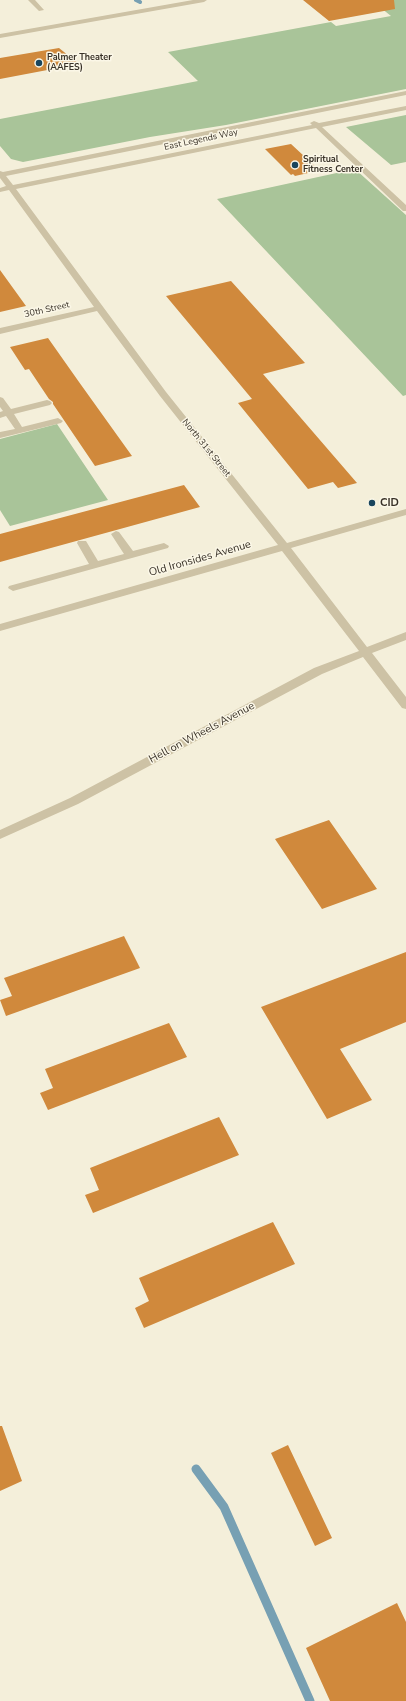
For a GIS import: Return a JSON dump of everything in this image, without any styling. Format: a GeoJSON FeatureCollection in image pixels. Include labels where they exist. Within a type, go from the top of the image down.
{"type":"FeatureCollection","features":[{"type":"Feature","properties":{"kind":"street"},"geometry":{"type":"LineString","coordinates":[[31,0],[41,10]]}},
{"type":"Feature","properties":{"kind":"street"},"geometry":{"type":"LineString","coordinates":[[0,36],[204,0]]}},
{"type":"Feature","properties":{"kind":"street","name":"East Legends Way"},"geometry":{"type":"LineString","coordinates":[[0,174],[406,93]]}},
{"type":"Feature","properties":{"kind":"street","name":"East Legends Way"},"geometry":{"type":"LineString","coordinates":[[0,190],[406,108]]}},
{"type":"Feature","properties":{"kind":"street"},"geometry":{"type":"LineString","coordinates":[[304,114],[406,209]]}},
{"type":"Feature","properties":{"kind":"street","name":"North 31st Street"},"geometry":{"type":"LineString","coordinates":[[0,174],[163,394],[285,547],[406,705]]}},
{"type":"Feature","properties":{"kind":"street","name":"30th Street"},"geometry":{"type":"LineString","coordinates":[[0,331],[99,308]]}},
{"type":"Feature","properties":{"kind":"street"},"geometry":{"type":"LineString","coordinates":[[0,400],[4,414],[20,430]]}},
{"type":"Feature","properties":{"kind":"street"},"geometry":{"type":"LineString","coordinates":[[4,414],[47,403]]}},
{"type":"Feature","properties":{"kind":"street"},"geometry":{"type":"LineString","coordinates":[[0,435],[58,421]]}},
{"type":"Feature","properties":{"kind":"street","name":"Old Ironsides Avenue"},"geometry":{"type":"LineString","coordinates":[[0,628],[406,512]]}},
{"type":"Feature","properties":{"kind":"street"},"geometry":{"type":"LineString","coordinates":[[116,534],[130,555]]}},
{"type":"Feature","properties":{"kind":"street"},"geometry":{"type":"LineString","coordinates":[[82,543],[95,565]]}},
{"type":"Feature","properties":{"kind":"street"},"geometry":{"type":"LineString","coordinates":[[13,588],[164,546]]}},
{"type":"Feature","properties":{"kind":"street","name":"Hell on Wheels Avenue"},"geometry":{"type":"LineString","coordinates":[[0,836],[74,801],[318,671],[406,636]]}},
{"type":"Feature","properties":{"kind":"green space"},"geometry":{"type":"Polygon","coordinates":[[[371,0],[406,0],[406,89],[226,125],[150,137],[23,162],[11,159],[0,146],[0,119],[198,81],[168,52],[331,22],[336,26],[391,16],[371,0]]]}},
{"type":"Feature","properties":{"kind":"green space"},"geometry":{"type":"Polygon","coordinates":[[[406,115],[406,162],[391,165],[346,127],[406,115]]]}},
{"type":"Feature","properties":{"kind":"green space"},"geometry":{"type":"Polygon","coordinates":[[[355,169],[406,215],[406,395],[403,396],[217,199],[355,169]]]}},
{"type":"Feature","properties":{"kind":"green space"},"geometry":{"type":"Polygon","coordinates":[[[57,424],[108,500],[10,526],[0,510],[0,439],[57,424]]]}},
{"type":"Feature","properties":{"kind":"building"},"geometry":{"type":"Polygon","coordinates":[[[303,0],[394,0],[395,9],[329,21],[303,0]]]}},
{"type":"Feature","properties":{"kind":"building","name":"Palmer Theater (AAFES)"},"geometry":{"type":"Polygon","coordinates":[[[59,48],[79,64],[0,79],[0,58],[59,48]]]}},
{"type":"Feature","properties":{"kind":"building","name":"Spiritual Fitness Center"},"geometry":{"type":"Polygon","coordinates":[[[291,144],[318,169],[316,170],[317,171],[295,176],[293,174],[291,175],[265,149],[291,144]]]}},
{"type":"Feature","properties":{"kind":"building"},"geometry":{"type":"Polygon","coordinates":[[[0,270],[26,306],[0,312],[0,270]]]}},
{"type":"Feature","properties":{"kind":"building"},"geometry":{"type":"Polygon","coordinates":[[[231,281],[305,363],[263,374],[357,483],[338,488],[333,482],[308,489],[238,403],[252,399],[166,296],[231,281]]]}},
{"type":"Feature","properties":{"kind":"building"},"geometry":{"type":"Polygon","coordinates":[[[48,338],[132,456],[95,466],[53,402],[49,399],[29,369],[25,370],[10,347],[48,338]]]}},
{"type":"Feature","properties":{"kind":"building"},"geometry":{"type":"Polygon","coordinates":[[[184,485],[200,507],[0,562],[0,534],[184,485]]]}},
{"type":"Feature","properties":{"kind":"building"},"geometry":{"type":"Polygon","coordinates":[[[329,820],[377,889],[322,909],[275,839],[329,820]]]}},
{"type":"Feature","properties":{"kind":"building"},"geometry":{"type":"Polygon","coordinates":[[[124,936],[140,968],[6,1016],[0,1000],[12,996],[4,978],[124,936]]]}},
{"type":"Feature","properties":{"kind":"building"},"geometry":{"type":"Polygon","coordinates":[[[406,952],[406,1022],[340,1049],[372,1100],[327,1119],[261,1007],[406,952]]]}},
{"type":"Feature","properties":{"kind":"building"},"geometry":{"type":"Polygon","coordinates":[[[169,1023],[187,1057],[48,1110],[40,1093],[53,1088],[45,1069],[169,1023]]]}},
{"type":"Feature","properties":{"kind":"building"},"geometry":{"type":"Polygon","coordinates":[[[219,1117],[239,1155],[93,1213],[85,1195],[99,1190],[90,1168],[219,1117]]]}},
{"type":"Feature","properties":{"kind":"building"},"geometry":{"type":"Polygon","coordinates":[[[273,1222],[295,1264],[144,1328],[135,1308],[149,1301],[139,1278],[273,1222]]]}},
{"type":"Feature","properties":{"kind":"building"},"geometry":{"type":"Polygon","coordinates":[[[0,1426],[2,1426],[22,1481],[0,1491],[0,1426]]]}},
{"type":"Feature","properties":{"kind":"building"},"geometry":{"type":"Polygon","coordinates":[[[288,1445],[332,1538],[315,1546],[271,1453],[288,1445]]]}},
{"type":"Feature","properties":{"kind":"building"},"geometry":{"type":"Polygon","coordinates":[[[397,1603],[406,1622],[406,1701],[330,1701],[306,1648],[397,1603]]]}},
{"type":"Feature","properties":{"kind":"waterway"},"geometry":{"type":"LineString","coordinates":[[136,0],[140,2]]}},
{"type":"Feature","properties":{"kind":"waterway"},"geometry":{"type":"LineString","coordinates":[[196,1469],[224,1507],[310,1701]]}},
{"type":"Feature","properties":{"kind":"place","name":"Palmer Theater (AAFES)"},"geometry":{"type":"Point","coordinates":[39,63]}},
{"type":"Feature","properties":{"kind":"place","name":"Spiritual Fitness Center"},"geometry":{"type":"Point","coordinates":[295,165]}},
{"type":"Feature","properties":{"kind":"place","name":"CID"},"geometry":{"type":"Point","coordinates":[372,503]}}]}
